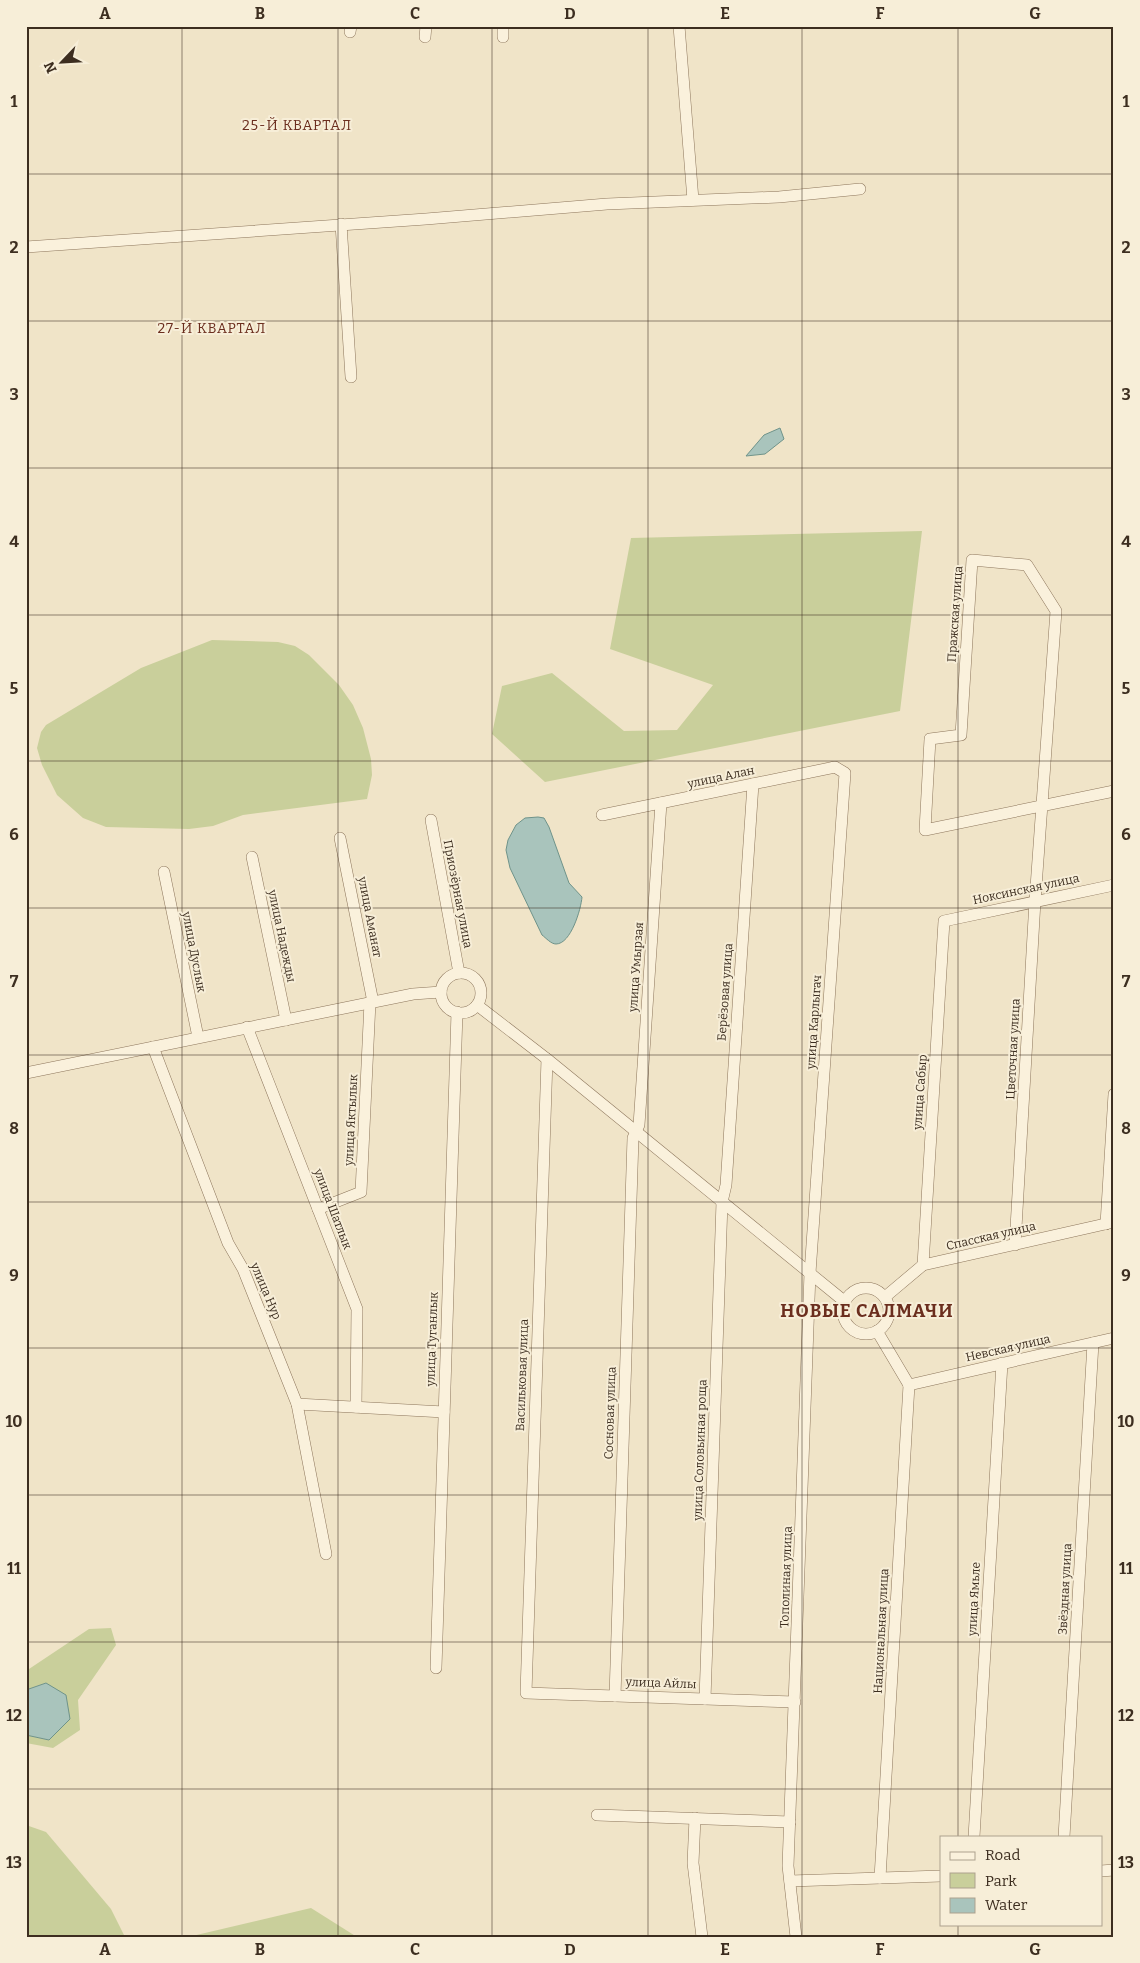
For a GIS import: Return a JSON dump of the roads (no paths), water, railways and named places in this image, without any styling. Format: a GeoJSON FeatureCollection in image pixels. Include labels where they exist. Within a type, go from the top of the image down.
{"type":"FeatureCollection","features":[{"type":"Feature","properties":{"kind":"street"},"geometry":{"type":"LineString","coordinates":[[679,26],[693,200]]}},
{"type":"Feature","properties":{"kind":"street"},"geometry":{"type":"LineString","coordinates":[[26,248],[607,204],[779,197],[860,189]]}},
{"type":"Feature","properties":{"kind":"street"},"geometry":{"type":"LineString","coordinates":[[341,224],[351,377]]}},
{"type":"Feature","properties":{"kind":"street","name":"Пражская улица"},"geometry":{"type":"LineString","coordinates":[[1038,855],[1042,807],[1056,611],[1027,566],[972,560],[961,735],[930,739],[926,830],[1042,807],[1114,791]]}},
{"type":"Feature","properties":{"kind":"street","name":"улица Алан"},"geometry":{"type":"LineString","coordinates":[[602,815],[835,767],[845,773]]}},
{"type":"Feature","properties":{"kind":"street","name":"улица Карлыгач"},"geometry":{"type":"LineString","coordinates":[[810,1273],[845,773]]}},
{"type":"Feature","properties":{"kind":"street","name":"Берёзовая улица"},"geometry":{"type":"LineString","coordinates":[[722,1202],[726,1185],[753,784]]}},
{"type":"Feature","properties":{"kind":"street","name":"улица Умырзая"},"geometry":{"type":"LineString","coordinates":[[636,1132],[640,1116],[661,803]]}},
{"type":"Feature","properties":{"kind":"street","name":"Приозёрная улица"},"geometry":{"type":"LineString","coordinates":[[430,820],[459,973]]}},
{"type":"Feature","properties":{"kind":"street","name":"улица Аманат"},"geometry":{"type":"LineString","coordinates":[[340,838],[372,1002]]}},
{"type":"Feature","properties":{"kind":"street","name":"Цветочная улица"},"geometry":{"type":"LineString","coordinates":[[1015,1245],[1038,855]]}},
{"type":"Feature","properties":{"kind":"street","name":"улица Надежды"},"geometry":{"type":"LineString","coordinates":[[252,857],[286,1020]]}},
{"type":"Feature","properties":{"kind":"street","name":"улица Дуслык"},"geometry":{"type":"LineString","coordinates":[[164,872],[198,1037]]}},
{"type":"Feature","properties":{"kind":"street","name":"Ноксинская улица"},"geometry":{"type":"LineString","coordinates":[[944,921],[1114,885]]}},
{"type":"Feature","properties":{"kind":"street","name":"улица Сабыр"},"geometry":{"type":"LineString","coordinates":[[923,1266],[944,921]]}},
{"type":"Feature","properties":{"kind":"street"},"geometry":{"type":"LineString","coordinates":[[459,973],[467,973],[473,977],[481,990],[477,1005],[470,1010],[462,1012],[457,1012],[447,1007],[442,1000],[441,992],[442,985],[446,979],[452,974],[459,973]]}},
{"type":"Feature","properties":{"kind":"street"},"geometry":{"type":"LineString","coordinates":[[26,1074],[372,1002],[413,994],[441,992]]}},
{"type":"Feature","properties":{"kind":"street","name":"улица Яктылык"},"geometry":{"type":"LineString","coordinates":[[318,1209],[361,1192],[372,1002]]}},
{"type":"Feature","properties":{"kind":"street"},"geometry":{"type":"LineString","coordinates":[[477,1005],[547,1059],[844,1301]]}},
{"type":"Feature","properties":{"kind":"street","name":"улица Туганлык"},"geometry":{"type":"LineString","coordinates":[[436,1668],[457,1012]]}},
{"type":"Feature","properties":{"kind":"street","name":"улица Шатлык"},"geometry":{"type":"LineString","coordinates":[[247,1027],[357,1309],[356,1407]]}},
{"type":"Feature","properties":{"kind":"street","name":"улица Нур"},"geometry":{"type":"LineString","coordinates":[[153,1047],[228,1243],[243,1269],[297,1404],[326,1554]]}},
{"type":"Feature","properties":{"kind":"street","name":"Васильковая улица"},"geometry":{"type":"LineString","coordinates":[[526,1692],[547,1059]]}},
{"type":"Feature","properties":{"kind":"street"},"geometry":{"type":"LineString","coordinates":[[1110,1223],[1114,1094]]}},
{"type":"Feature","properties":{"kind":"street","name":"Сосновая улица"},"geometry":{"type":"LineString","coordinates":[[615,1696],[634,1138],[636,1132]]}},
{"type":"Feature","properties":{"kind":"street","name":"улица Соловьиная роща"},"geometry":{"type":"LineString","coordinates":[[705,1699],[722,1202]]}},
{"type":"Feature","properties":{"kind":"street","name":"Спасская улица"},"geometry":{"type":"LineString","coordinates":[[885,1297],[923,1266],[1110,1223]]}},
{"type":"Feature","properties":{"kind":"street","name":"Тополиная улица"},"geometry":{"type":"LineString","coordinates":[[796,1937],[788,1866],[810,1273]]}},
{"type":"Feature","properties":{"kind":"street"},"geometry":{"type":"LineString","coordinates":[[868,1287],[878,1290],[885,1297],[889,1306],[888,1316],[884,1325],[877,1331],[868,1334],[858,1333],[850,1328],[844,1320],[842,1310],[844,1301],[850,1293],[859,1288],[868,1287]]}},
{"type":"Feature","properties":{"kind":"street"},"geometry":{"type":"LineString","coordinates":[[877,1331],[909,1385]]}},
{"type":"Feature","properties":{"kind":"street","name":"Невская улица"},"geometry":{"type":"LineString","coordinates":[[909,1385],[1114,1338]]}},
{"type":"Feature","properties":{"kind":"street","name":"Звёздная улица"},"geometry":{"type":"LineString","coordinates":[[1064,1836],[1093,1342]]}},
{"type":"Feature","properties":{"kind":"street","name":"улица Ямьле"},"geometry":{"type":"LineString","coordinates":[[974,1836],[1002,1363]]}},
{"type":"Feature","properties":{"kind":"street","name":"Национальная улица"},"geometry":{"type":"LineString","coordinates":[[880,1878],[909,1385]]}},
{"type":"Feature","properties":{"kind":"street"},"geometry":{"type":"LineString","coordinates":[[297,1404],[444,1412]]}},
{"type":"Feature","properties":{"kind":"street","name":"улица Айлы"},"geometry":{"type":"LineString","coordinates":[[526,1692],[795,1702]]}},
{"type":"Feature","properties":{"kind":"street"},"geometry":{"type":"LineString","coordinates":[[597,1814],[790,1822]]}},
{"type":"Feature","properties":{"kind":"street"},"geometry":{"type":"LineString","coordinates":[[695,1818],[693,1863],[702,1937]]}},
{"type":"Feature","properties":{"kind":"street"},"geometry":{"type":"LineString","coordinates":[[790,1881],[940,1876]]}},
{"type":"Feature","properties":{"kind":"water"},"geometry":{"type":"Polygon","coordinates":[[[780,428],[784,439],[765,454],[746,456],[764,435],[780,428]]]}},
{"type":"Feature","properties":{"kind":"water"},"geometry":{"type":"Polygon","coordinates":[[[525,818],[544,818],[549,827],[569,883],[582,897],[580,909],[571,932],[561,942],[556,944],[550,942],[542,935],[510,868],[506,850],[508,840],[516,825],[525,818]]]}},
{"type":"Feature","properties":{"kind":"water"},"geometry":{"type":"Polygon","coordinates":[[[46,1683],[66,1695],[70,1719],[49,1740],[26,1735],[26,1690],[46,1683]]]}},
{"type":"Feature","properties":{"kind":"district","name":"25-Й КВАРТАЛ"},"geometry":{"type":"Point","coordinates":[297,125]}},
{"type":"Feature","properties":{"kind":"district","name":"27-Й КВАРТАЛ"},"geometry":{"type":"Point","coordinates":[212,328]}},
{"type":"Feature","properties":{"kind":"district","name":"НОВЫЕ САЛМАЧИ"},"geometry":{"type":"Point","coordinates":[867,1311]}}]}
